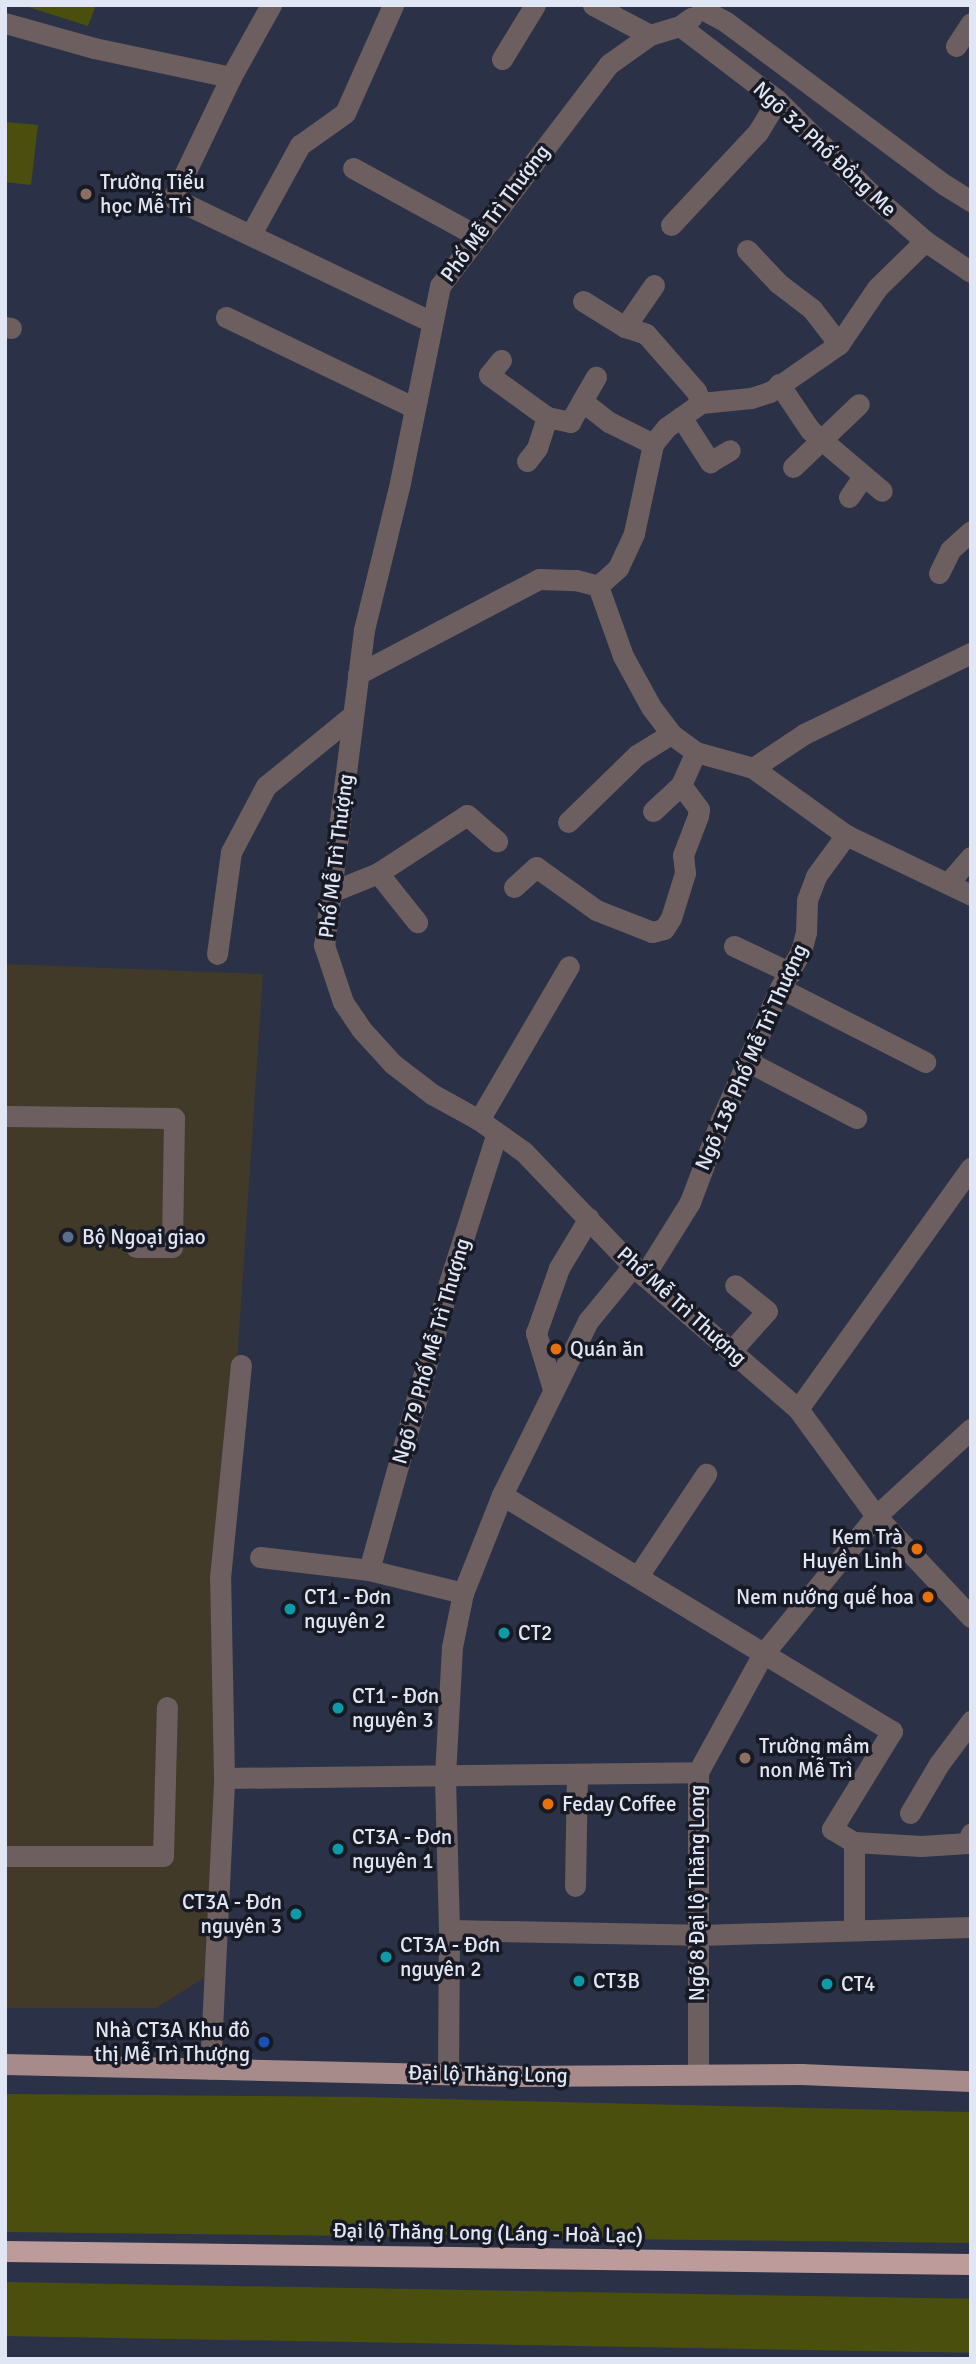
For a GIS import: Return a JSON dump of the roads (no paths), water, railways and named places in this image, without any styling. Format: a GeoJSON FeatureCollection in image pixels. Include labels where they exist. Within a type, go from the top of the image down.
{"type":"FeatureCollection","features":[{"type":"Feature","properties":{"kind":"highway","name":"Đại lộ Thăng Long (Láng - Hoà Lạc)"},"geometry":{"type":"LineString","coordinates":[[5,2251],[971,2264]]}},
{"type":"Feature","properties":{"kind":"main road","name":"Đại lộ Thăng Long"},"geometry":{"type":"LineString","coordinates":[[5,2064],[448,2074],[850,2075],[971,2081]]}},
{"type":"Feature","properties":{"kind":"street"},"geometry":{"type":"LineString","coordinates":[[271,5],[231,77],[173,198],[432,322]]}},
{"type":"Feature","properties":{"kind":"street"},"geometry":{"type":"LineString","coordinates":[[251,234],[300,145],[345,113],[393,5]]}},
{"type":"Feature","properties":{"kind":"street"},"geometry":{"type":"LineString","coordinates":[[502,59],[536,5]]}},
{"type":"Feature","properties":{"kind":"street"},"geometry":{"type":"LineString","coordinates":[[593,5],[650,35]]}},
{"type":"Feature","properties":{"kind":"street"},"geometry":{"type":"LineString","coordinates":[[680,26],[704,7],[945,185],[971,201]]}},
{"type":"Feature","properties":{"kind":"street"},"geometry":{"type":"LineString","coordinates":[[5,23],[94,48],[231,77]]}},
{"type":"Feature","properties":{"kind":"street"},"geometry":{"type":"LineString","coordinates":[[956,46],[971,23]]}},
{"type":"Feature","properties":{"kind":"street","name":"Phố Mễ Trì Thượng"},"geometry":{"type":"LineString","coordinates":[[680,26],[650,35],[608,64],[440,286],[413,407],[400,483],[364,630],[324,945],[343,1002],[361,1029],[393,1064],[432,1094],[479,1120],[524,1152],[639,1271],[798,1409],[876,1517],[971,1618]]}},
{"type":"Feature","properties":{"kind":"street","name":"Ngõ 32 Phố Đồng Me"},"geometry":{"type":"LineString","coordinates":[[680,26],[777,100],[869,192],[925,241],[971,272]]}},
{"type":"Feature","properties":{"kind":"street"},"geometry":{"type":"LineString","coordinates":[[671,225],[758,132],[777,100]]}},
{"type":"Feature","properties":{"kind":"street"},"geometry":{"type":"LineString","coordinates":[[353,168],[477,236]]}},
{"type":"Feature","properties":{"kind":"street"},"geometry":{"type":"LineString","coordinates":[[598,586],[618,568],[634,533],[653,444],[681,416],[701,403],[751,398],[770,392],[839,344],[877,288],[925,241]]}},
{"type":"Feature","properties":{"kind":"street"},"geometry":{"type":"LineString","coordinates":[[747,250],[778,283],[812,309],[839,344]]}},
{"type":"Feature","properties":{"kind":"street"},"geometry":{"type":"LineString","coordinates":[[625,327],[654,285]]}},
{"type":"Feature","properties":{"kind":"street"},"geometry":{"type":"LineString","coordinates":[[583,301],[625,327],[646,334],[696,391],[701,403]]}},
{"type":"Feature","properties":{"kind":"street"},"geometry":{"type":"LineString","coordinates":[[226,317],[413,407]]}},
{"type":"Feature","properties":{"kind":"street"},"geometry":{"type":"LineString","coordinates":[[501,360],[489,375],[547,417],[570,422],[596,377]]}},
{"type":"Feature","properties":{"kind":"street"},"geometry":{"type":"LineString","coordinates":[[779,384],[795,412],[821,439],[882,491]]}},
{"type":"Feature","properties":{"kind":"street"},"geometry":{"type":"LineString","coordinates":[[582,401],[609,422],[653,444]]}},
{"type":"Feature","properties":{"kind":"street"},"geometry":{"type":"LineString","coordinates":[[793,467],[859,404]]}},
{"type":"Feature","properties":{"kind":"street"},"geometry":{"type":"LineString","coordinates":[[681,416],[709,462],[730,450]]}},
{"type":"Feature","properties":{"kind":"street"},"geometry":{"type":"LineString","coordinates":[[527,461],[537,447],[547,417]]}},
{"type":"Feature","properties":{"kind":"street"},"geometry":{"type":"LineString","coordinates":[[849,497],[863,475]]}},
{"type":"Feature","properties":{"kind":"street"},"geometry":{"type":"LineString","coordinates":[[939,573],[950,550],[971,531]]}},
{"type":"Feature","properties":{"kind":"street"},"geometry":{"type":"LineString","coordinates":[[358,674],[539,579],[576,580],[598,586]]}},
{"type":"Feature","properties":{"kind":"street"},"geometry":{"type":"LineString","coordinates":[[598,586],[623,656],[651,708],[671,734],[696,752],[753,768],[846,835],[888,858],[949,882],[971,894]]}},
{"type":"Feature","properties":{"kind":"street"},"geometry":{"type":"LineString","coordinates":[[753,768],[804,734],[971,653]]}},
{"type":"Feature","properties":{"kind":"street"},"geometry":{"type":"LineString","coordinates":[[217,954],[231,852],[266,786],[353,715]]}},
{"type":"Feature","properties":{"kind":"street"},"geometry":{"type":"LineString","coordinates":[[568,822],[637,755],[671,734]]}},
{"type":"Feature","properties":{"kind":"street"},"geometry":{"type":"LineString","coordinates":[[653,811],[681,785],[696,752]]}},
{"type":"Feature","properties":{"kind":"street"},"geometry":{"type":"LineString","coordinates":[[514,887],[536,867],[596,910],[652,932],[663,929],[674,907],[685,873],[683,855],[699,808],[681,785]]}},
{"type":"Feature","properties":{"kind":"street"},"geometry":{"type":"LineString","coordinates":[[331,892],[378,873],[467,815],[497,841]]}},
{"type":"Feature","properties":{"kind":"street","name":"Ngõ 138 Phố Mễ Trì Thượng"},"geometry":{"type":"LineString","coordinates":[[448,2074],[449,1930],[445,1776],[452,1647],[463,1593],[502,1495],[588,1321],[639,1271],[690,1202],[721,1119],[801,951],[806,932],[807,900],[816,876],[846,835]]}},
{"type":"Feature","properties":{"kind":"street"},"geometry":{"type":"LineString","coordinates":[[949,882],[971,857]]}},
{"type":"Feature","properties":{"kind":"street"},"geometry":{"type":"LineString","coordinates":[[378,873],[417,922]]}},
{"type":"Feature","properties":{"kind":"street"},"geometry":{"type":"LineString","coordinates":[[734,946],[785,981],[925,1062]]}},
{"type":"Feature","properties":{"kind":"street"},"geometry":{"type":"LineString","coordinates":[[479,1120],[569,966]]}},
{"type":"Feature","properties":{"kind":"street"},"geometry":{"type":"LineString","coordinates":[[749,1062],[856,1118]]}},
{"type":"Feature","properties":{"kind":"street"},"geometry":{"type":"LineString","coordinates":[[5,1116],[174,1118],[172,1247],[136,1247]]}},
{"type":"Feature","properties":{"kind":"street","name":"Ngõ 79 Phố Mễ Trì Thượng"},"geometry":{"type":"LineString","coordinates":[[369,1570],[449,1283],[497,1133]]}},
{"type":"Feature","properties":{"kind":"street"},"geometry":{"type":"LineString","coordinates":[[798,1409],[971,1167]]}},
{"type":"Feature","properties":{"kind":"street"},"geometry":{"type":"LineString","coordinates":[[553,1390],[536,1333],[559,1268],[589,1218]]}},
{"type":"Feature","properties":{"kind":"street"},"geometry":{"type":"LineString","coordinates":[[732,1350],[767,1311],[735,1284]]}},
{"type":"Feature","properties":{"kind":"street"},"geometry":{"type":"LineString","coordinates":[[209,2069],[224,1779],[220,1578],[241,1365]]}},
{"type":"Feature","properties":{"kind":"street","name":"Ngõ 8 Đại lộ Thăng Long"},"geometry":{"type":"LineString","coordinates":[[698,2074],[698,1772],[762,1654],[876,1517],[971,1429]]}},
{"type":"Feature","properties":{"kind":"street"},"geometry":{"type":"LineString","coordinates":[[638,1576],[706,1474]]}},
{"type":"Feature","properties":{"kind":"street"},"geometry":{"type":"LineString","coordinates":[[502,1495],[892,1731],[832,1829],[854,1842],[921,1846],[969,1838]]}},
{"type":"Feature","properties":{"kind":"street"},"geometry":{"type":"LineString","coordinates":[[260,1557],[369,1570],[463,1593]]}},
{"type":"Feature","properties":{"kind":"street"},"geometry":{"type":"LineString","coordinates":[[5,1856],[163,1856],[166,1707]]}},
{"type":"Feature","properties":{"kind":"street"},"geometry":{"type":"LineString","coordinates":[[910,1813],[939,1764],[971,1721]]}},
{"type":"Feature","properties":{"kind":"street"},"geometry":{"type":"LineString","coordinates":[[224,1779],[698,1772]]}},
{"type":"Feature","properties":{"kind":"street"},"geometry":{"type":"LineString","coordinates":[[575,1886],[577,1775]]}},
{"type":"Feature","properties":{"kind":"street"},"geometry":{"type":"LineString","coordinates":[[854,1842],[854,1930]]}},
{"type":"Feature","properties":{"kind":"street"},"geometry":{"type":"LineString","coordinates":[[449,1930],[699,1935],[971,1927]]}},
{"type":"Feature","properties":{"kind":"place","name":"Trường Tiểu học Mễ Trì"},"geometry":{"type":"Point","coordinates":[86,194]}},
{"type":"Feature","properties":{"kind":"place","name":"Bộ Ngoại giao"},"geometry":{"type":"Point","coordinates":[68,1237]}},
{"type":"Feature","properties":{"kind":"place","name":"Quán ăn"},"geometry":{"type":"Point","coordinates":[556,1349]}},
{"type":"Feature","properties":{"kind":"place","name":"Kem Trà Huyền Linh"},"geometry":{"type":"Point","coordinates":[917,1549]}},
{"type":"Feature","properties":{"kind":"place","name":"Nem nướng quế hoa"},"geometry":{"type":"Point","coordinates":[928,1597]}},
{"type":"Feature","properties":{"kind":"place","name":"CT1 - Đơn nguyên 2"},"geometry":{"type":"Point","coordinates":[290,1609]}},
{"type":"Feature","properties":{"kind":"place","name":"CT2"},"geometry":{"type":"Point","coordinates":[504,1633]}},
{"type":"Feature","properties":{"kind":"place","name":"CT1 - Đơn nguyên 3"},"geometry":{"type":"Point","coordinates":[338,1708]}},
{"type":"Feature","properties":{"kind":"place","name":"Trường mầm non Mễ Trì"},"geometry":{"type":"Point","coordinates":[745,1758]}},
{"type":"Feature","properties":{"kind":"place","name":"Feday Coffee"},"geometry":{"type":"Point","coordinates":[548,1804]}},
{"type":"Feature","properties":{"kind":"place","name":"CT3A - Đơn nguyên 1"},"geometry":{"type":"Point","coordinates":[338,1849]}},
{"type":"Feature","properties":{"kind":"place","name":"CT3A - Đơn nguyên 3"},"geometry":{"type":"Point","coordinates":[296,1914]}},
{"type":"Feature","properties":{"kind":"place","name":"CT3A - Đơn nguyên 2"},"geometry":{"type":"Point","coordinates":[386,1957]}},
{"type":"Feature","properties":{"kind":"place","name":"CT3B"},"geometry":{"type":"Point","coordinates":[579,1981]}},
{"type":"Feature","properties":{"kind":"place","name":"CT4"},"geometry":{"type":"Point","coordinates":[827,1984]}},
{"type":"Feature","properties":{"kind":"place","name":"Nhà CT3A Khu đô thị Mễ Trì Thượng"},"geometry":{"type":"Point","coordinates":[264,2042]}}]}
